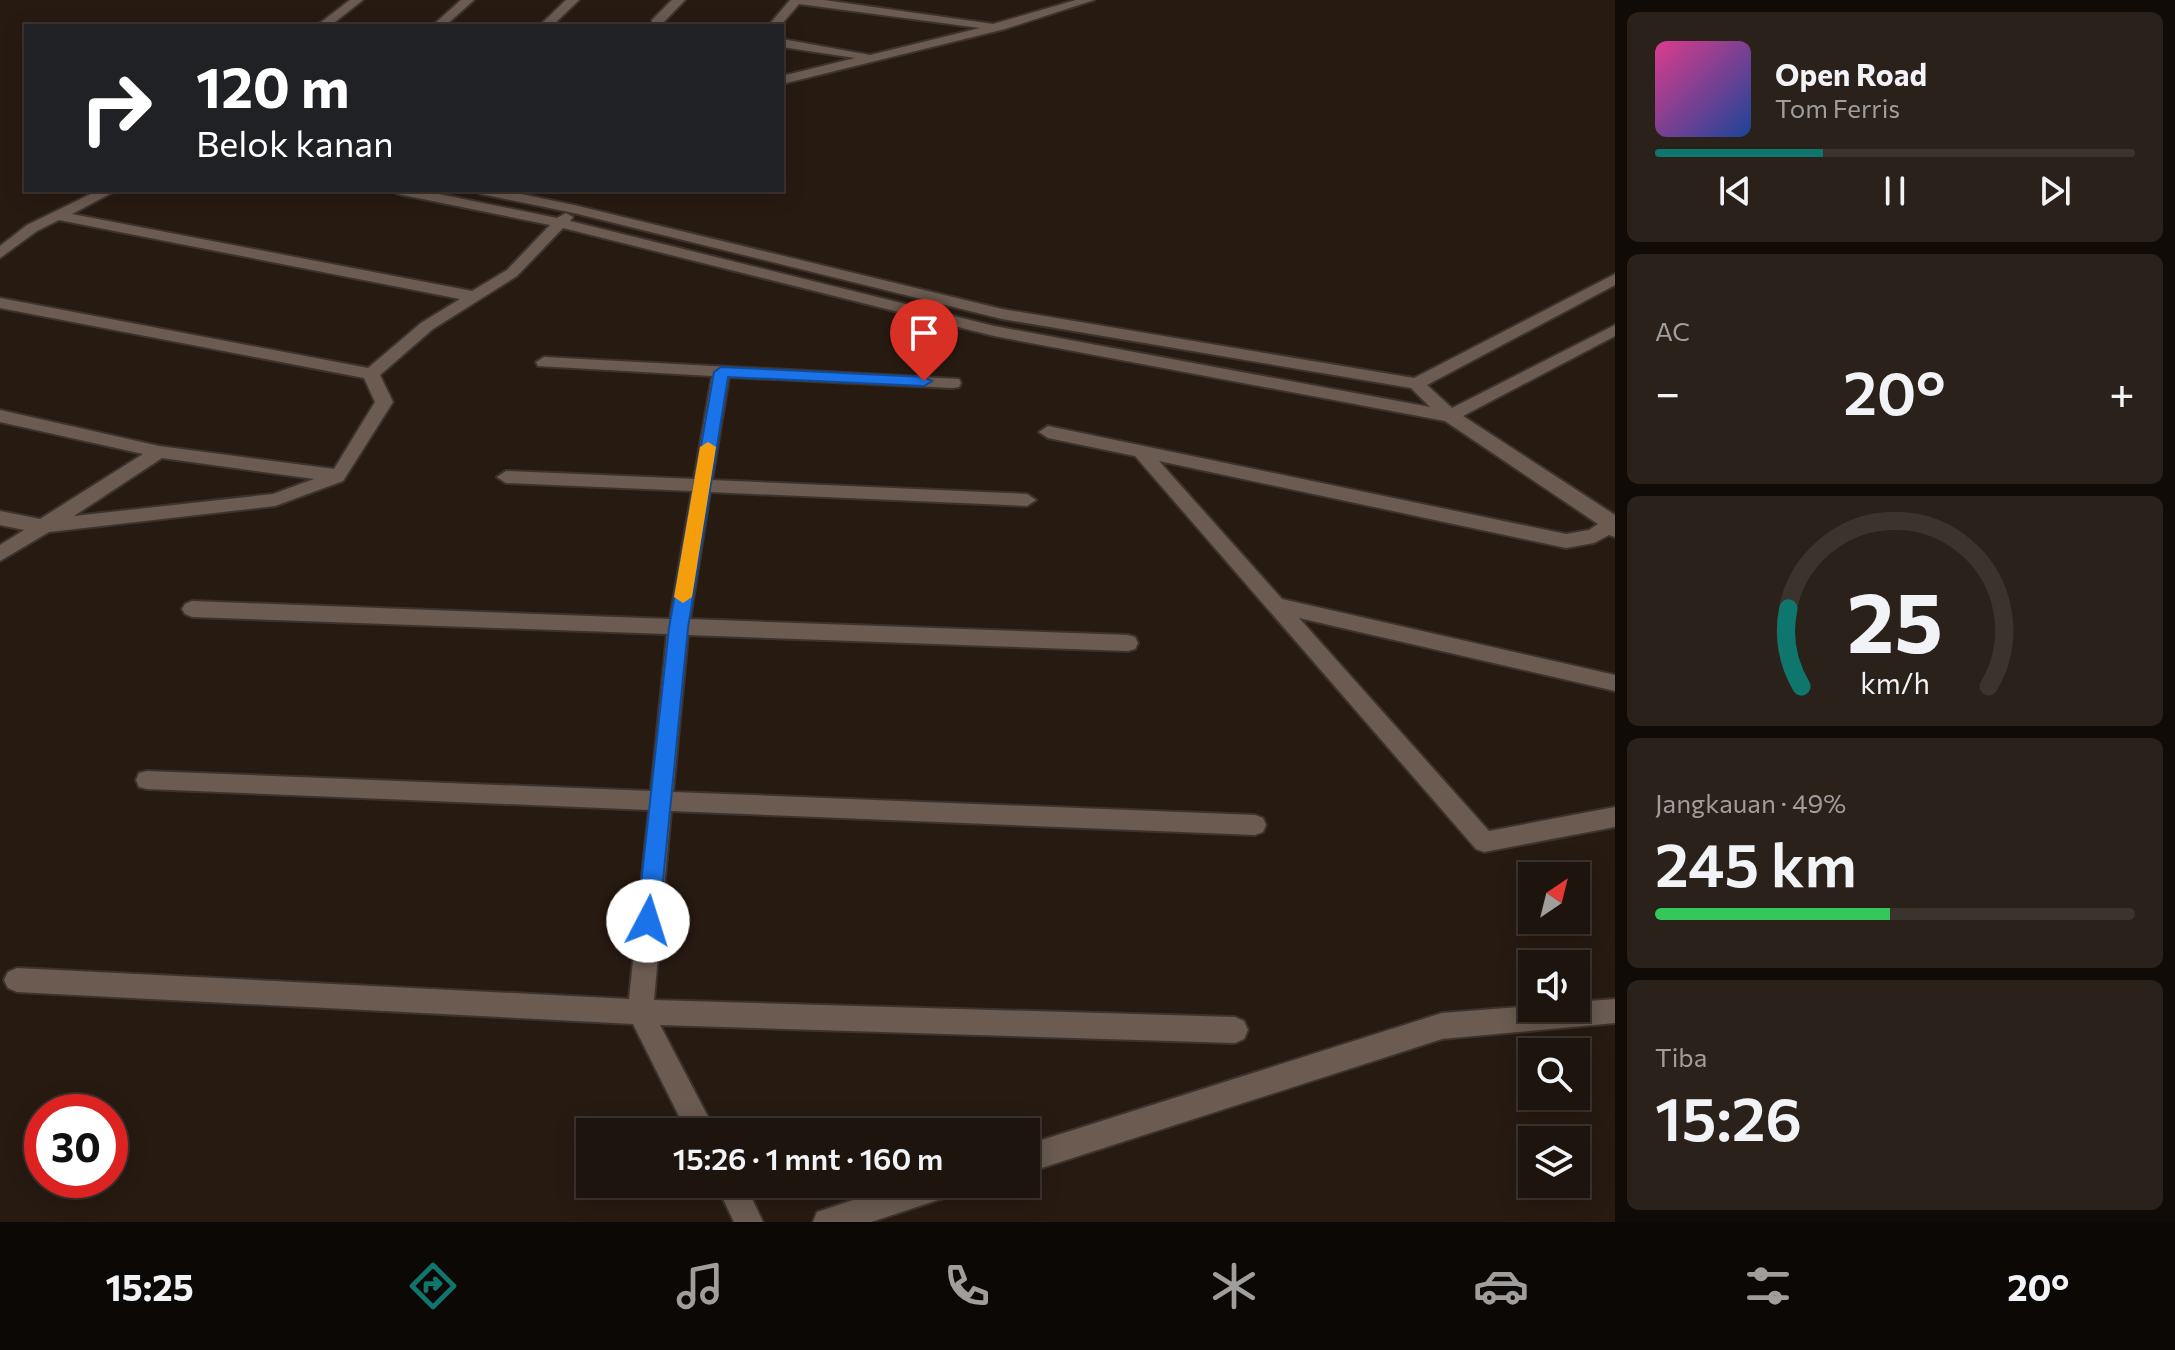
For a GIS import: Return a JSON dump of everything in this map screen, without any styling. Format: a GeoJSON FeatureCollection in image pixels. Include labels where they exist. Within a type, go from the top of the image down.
{"type":"FeatureCollection","features":[{"type":"Feature","properties":{"kind":"street"},"geometry":{"type":"LineString","coordinates":[[325,24],[357,0]]}},
{"type":"Feature","properties":{"kind":"street"},"geometry":{"type":"LineString","coordinates":[[440,24],[468,0]]}},
{"type":"Feature","properties":{"kind":"street"},"geometry":{"type":"LineString","coordinates":[[547,24],[573,0]]}},
{"type":"Feature","properties":{"kind":"street"},"geometry":{"type":"LineString","coordinates":[[656,23],[679,0]]}},
{"type":"Feature","properties":{"kind":"street"},"geometry":{"type":"LineString","coordinates":[[776,24],[797,0],[1001,26]]}},
{"type":"Feature","properties":{"kind":"street"},"geometry":{"type":"LineString","coordinates":[[784,80],[1001,26],[1088,0]]}},
{"type":"Feature","properties":{"kind":"street"},"geometry":{"type":"LineString","coordinates":[[784,43],[878,58]]}},
{"type":"Feature","properties":{"kind":"street"},"geometry":{"type":"LineString","coordinates":[[0,253],[32,228],[106,192]]}},
{"type":"Feature","properties":{"kind":"street"},"geometry":{"type":"LineString","coordinates":[[408,192],[560,223],[994,331],[1450,416],[1615,330]]}},
{"type":"Feature","properties":{"kind":"street"},"geometry":{"type":"LineString","coordinates":[[491,192],[574,209],[1002,314],[1416,384],[1450,416],[1614,525],[1594,536],[1566,541],[1048,432]]}},
{"type":"Feature","properties":{"kind":"street"},"geometry":{"type":"LineString","coordinates":[[371,374],[427,326],[512,273],[574,209]]}},
{"type":"Feature","properties":{"kind":"street"},"geometry":{"type":"LineString","coordinates":[[59,216],[471,296]]}},
{"type":"Feature","properties":{"kind":"street"},"geometry":{"type":"LineString","coordinates":[[1416,384],[1615,279]]}},
{"type":"Feature","properties":{"kind":"street"},"geometry":{"type":"LineString","coordinates":[[0,303],[371,374]]}},
{"type":"Feature","properties":{"kind":"street"},"geometry":{"type":"LineString","coordinates":[[544,362],[953,383]]}},
{"type":"Feature","properties":{"kind":"street"},"geometry":{"type":"LineString","coordinates":[[695,1118],[640,1012],[678,628],[721,372]]}},
{"type":"Feature","properties":{"kind":"street"},"geometry":{"type":"LineString","coordinates":[[0,518],[39,526],[275,500],[339,476],[384,402],[371,374]]}},
{"type":"Feature","properties":{"kind":"street"},"geometry":{"type":"LineString","coordinates":[[0,416],[159,452],[339,476]]}},
{"type":"Feature","properties":{"kind":"street"},"geometry":{"type":"LineString","coordinates":[[0,554],[39,526],[159,452]]}},
{"type":"Feature","properties":{"kind":"street"},"geometry":{"type":"LineString","coordinates":[[1141,452],[1484,842],[1615,817]]}},
{"type":"Feature","properties":{"kind":"street"},"geometry":{"type":"LineString","coordinates":[[506,477],[1027,500]]}},
{"type":"Feature","properties":{"kind":"street"},"geometry":{"type":"LineString","coordinates":[[1277,605],[1615,683]]}},
{"type":"Feature","properties":{"kind":"street"},"geometry":{"type":"LineString","coordinates":[[192,609],[1128,643]]}},
{"type":"Feature","properties":{"kind":"street"},"geometry":{"type":"LineString","coordinates":[[147,780],[1255,825]]}},
{"type":"Feature","properties":{"kind":"street"},"geometry":{"type":"LineString","coordinates":[[17,980],[640,1012],[1235,1030]]}},
{"type":"Feature","properties":{"kind":"street"},"geometry":{"type":"LineString","coordinates":[[1040,1155],[1442,1026],[1615,1011]]}},
{"type":"Feature","properties":{"kind":"street"},"geometry":{"type":"LineString","coordinates":[[737,1198],[749,1222]]}},
{"type":"Feature","properties":{"kind":"street"},"geometry":{"type":"LineString","coordinates":[[827,1222],[902,1198]]}},
{"type":"Feature","properties":{"kind":"slow traffic"},"geometry":{"type":"LineString","coordinates":[[683,597],[708,447]]}},
{"type":"Feature","properties":{"kind":"route"},"geometry":{"type":"LineString","coordinates":[[648,921],[678,628],[721,372],[924,381]]}}]}
